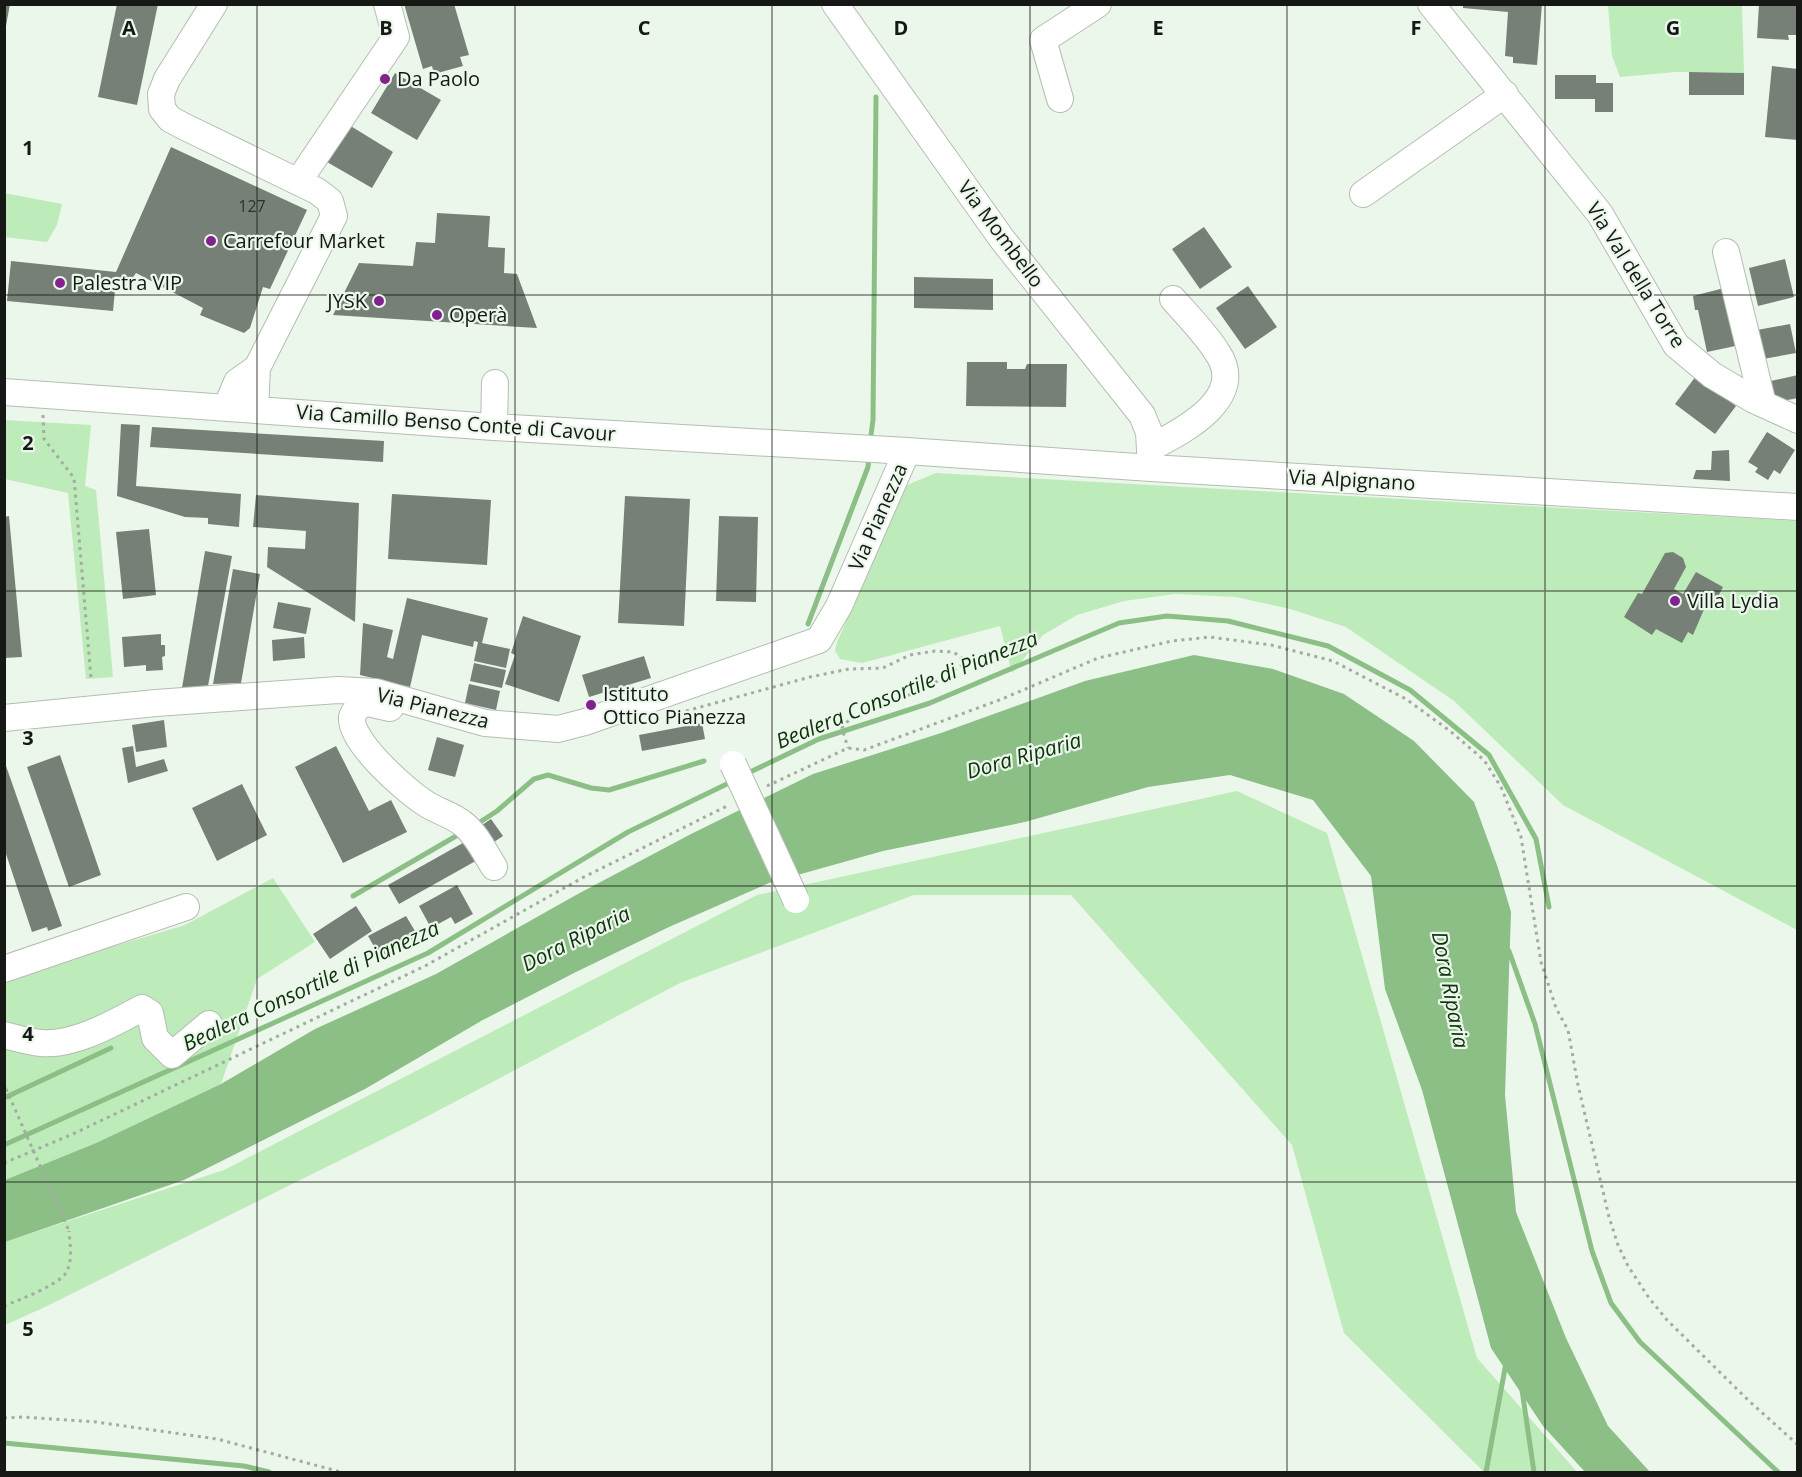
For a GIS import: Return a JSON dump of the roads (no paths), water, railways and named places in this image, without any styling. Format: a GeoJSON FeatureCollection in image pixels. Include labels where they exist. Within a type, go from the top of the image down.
{"type":"FeatureCollection","features":[{"type":"Feature","properties":{"kind":"street"},"geometry":{"type":"LineString","coordinates":[[214,4],[167,79],[161,94],[162,109],[170,119],[183,126],[317,191],[330,201],[334,216],[257,368],[255,410]]}},
{"type":"Feature","properties":{"kind":"street"},"geometry":{"type":"LineString","coordinates":[[298,182],[396,37],[387,4]]}},
{"type":"Feature","properties":{"kind":"street","name":"Via Mombello"},"geometry":{"type":"LineString","coordinates":[[835,4],[1002,238],[1142,415],[1149,432],[1151,458]]}},
{"type":"Feature","properties":{"kind":"street"},"geometry":{"type":"LineString","coordinates":[[1060,99],[1043,40],[1098,4]]}},
{"type":"Feature","properties":{"kind":"street","name":"Via Val della Torre"},"geometry":{"type":"LineString","coordinates":[[1435,6],[1600,213],[1676,345],[1712,375],[1797,420]]}},
{"type":"Feature","properties":{"kind":"street"},"geometry":{"type":"LineString","coordinates":[[1363,194],[1504,94]]}},
{"type":"Feature","properties":{"kind":"street"},"geometry":{"type":"LineString","coordinates":[[1726,252],[1763,404]]}},
{"type":"Feature","properties":{"kind":"street"},"geometry":{"type":"LineString","coordinates":[[1151,458],[1214,405],[1225,389],[1227,375],[1219,354],[1173,299]]}},
{"type":"Feature","properties":{"kind":"street"},"geometry":{"type":"LineString","coordinates":[[226,408],[237,382],[257,368]]}},
{"type":"Feature","properties":{"kind":"street"},"geometry":{"type":"LineString","coordinates":[[494,427],[495,383]]}},
{"type":"Feature","properties":{"kind":"street","name":"Via Camillo Benso Conte di Cavour"},"geometry":{"type":"LineString","coordinates":[[4,392],[494,427],[907,451]]}},
{"type":"Feature","properties":{"kind":"street","name":"Via Alpignano"},"geometry":{"type":"LineString","coordinates":[[907,451],[1151,458],[1797,507]]}},
{"type":"Feature","properties":{"kind":"street","name":"Via Pianezza"},"geometry":{"type":"LineString","coordinates":[[4,718],[156,703],[338,690],[376,692],[485,723],[558,729],[585,722],[819,640],[839,606],[907,451]]}},
{"type":"Feature","properties":{"kind":"street"},"geometry":{"type":"LineString","coordinates":[[425,705],[418,716],[368,703],[359,705],[352,716],[354,730],[366,749],[389,774],[425,803],[467,829],[494,867]]}},
{"type":"Feature","properties":{"kind":"street"},"geometry":{"type":"LineString","coordinates":[[733,764],[796,900]]}},
{"type":"Feature","properties":{"kind":"street"},"geometry":{"type":"LineString","coordinates":[[4,969],[186,907]]}},
{"type":"Feature","properties":{"kind":"street"},"geometry":{"type":"LineString","coordinates":[[4,1035],[42,1043],[68,1041],[115,1023],[142,1008],[150,1012],[155,1038],[172,1055],[209,1024]]}},
{"type":"Feature","properties":{"kind":"water","name":"Dora Riparia"},"geometry":{"type":"Polygon","coordinates":[[[1194,655],[1273,669],[1344,694],[1414,741],[1474,802],[1511,912],[1505,1095],[1516,1212],[1566,1338],[1608,1426],[1650,1472],[1585,1472],[1543,1426],[1491,1348],[1422,1090],[1385,989],[1371,876],[1313,800],[1230,775],[1148,787],[1025,822],[883,851],[769,883],[669,927],[576,972],[481,1021],[365,1089],[184,1180],[5,1242],[5,1180],[96,1143],[221,1084],[315,1029],[436,974],[576,895],[691,834],[813,774],[941,733],[1085,681],[1194,655]]]}},
{"type":"Feature","properties":{"kind":"waterway"},"geometry":{"type":"LineString","coordinates":[[871,435],[876,97]]}},
{"type":"Feature","properties":{"kind":"waterway"},"geometry":{"type":"LineString","coordinates":[[808,624],[868,467],[869,457]]}},
{"type":"Feature","properties":{"kind":"waterway","name":"Bealera Consortile di Pianezza"},"geometry":{"type":"LineString","coordinates":[[746,774],[819,739],[930,703],[1119,623],[1167,616],[1228,621],[1328,646],[1410,690],[1489,755],[1536,839],[1549,907]]}},
{"type":"Feature","properties":{"kind":"waterway"},"geometry":{"type":"LineString","coordinates":[[474,826],[497,811],[534,779],[548,775],[591,788],[609,790],[704,761]]}},
{"type":"Feature","properties":{"kind":"waterway","name":"Bealera Consortile di Pianezza"},"geometry":{"type":"LineString","coordinates":[[4,1145],[428,953],[628,832],[733,781]]}},
{"type":"Feature","properties":{"kind":"waterway"},"geometry":{"type":"LineString","coordinates":[[353,896],[463,832]]}},
{"type":"Feature","properties":{"kind":"waterway"},"geometry":{"type":"LineString","coordinates":[[1504,948],[1509,951],[1535,1024],[1592,1251],[1611,1303],[1640,1342],[1778,1472]]}},
{"type":"Feature","properties":{"kind":"waterway"},"geometry":{"type":"LineString","coordinates":[[4,1098],[111,1048]]}},
{"type":"Feature","properties":{"kind":"waterway"},"geometry":{"type":"LineString","coordinates":[[1486,1472],[1506,1363]]}},
{"type":"Feature","properties":{"kind":"waterway"},"geometry":{"type":"LineString","coordinates":[[1522,1390],[1534,1472]]}},
{"type":"Feature","properties":{"kind":"waterway"},"geometry":{"type":"LineString","coordinates":[[4,1443],[244,1466],[269,1472]]}},
{"type":"Feature","properties":{"kind":"place","name":"Da Paolo"},"geometry":{"type":"Point","coordinates":[385,79]}},
{"type":"Feature","properties":{"kind":"place","name":"Carrefour Market"},"geometry":{"type":"Point","coordinates":[211,241]}},
{"type":"Feature","properties":{"kind":"place","name":"Palestra VIP"},"geometry":{"type":"Point","coordinates":[60,283]}},
{"type":"Feature","properties":{"kind":"place","name":"JYSK"},"geometry":{"type":"Point","coordinates":[379,301]}},
{"type":"Feature","properties":{"kind":"place","name":"Operà"},"geometry":{"type":"Point","coordinates":[437,315]}},
{"type":"Feature","properties":{"kind":"place","name":"Villa Lydia"},"geometry":{"type":"Point","coordinates":[1675,601]}},
{"type":"Feature","properties":{"kind":"place","name":"Istituto Ottico Pianezza"},"geometry":{"type":"Point","coordinates":[591,705]}}]}
